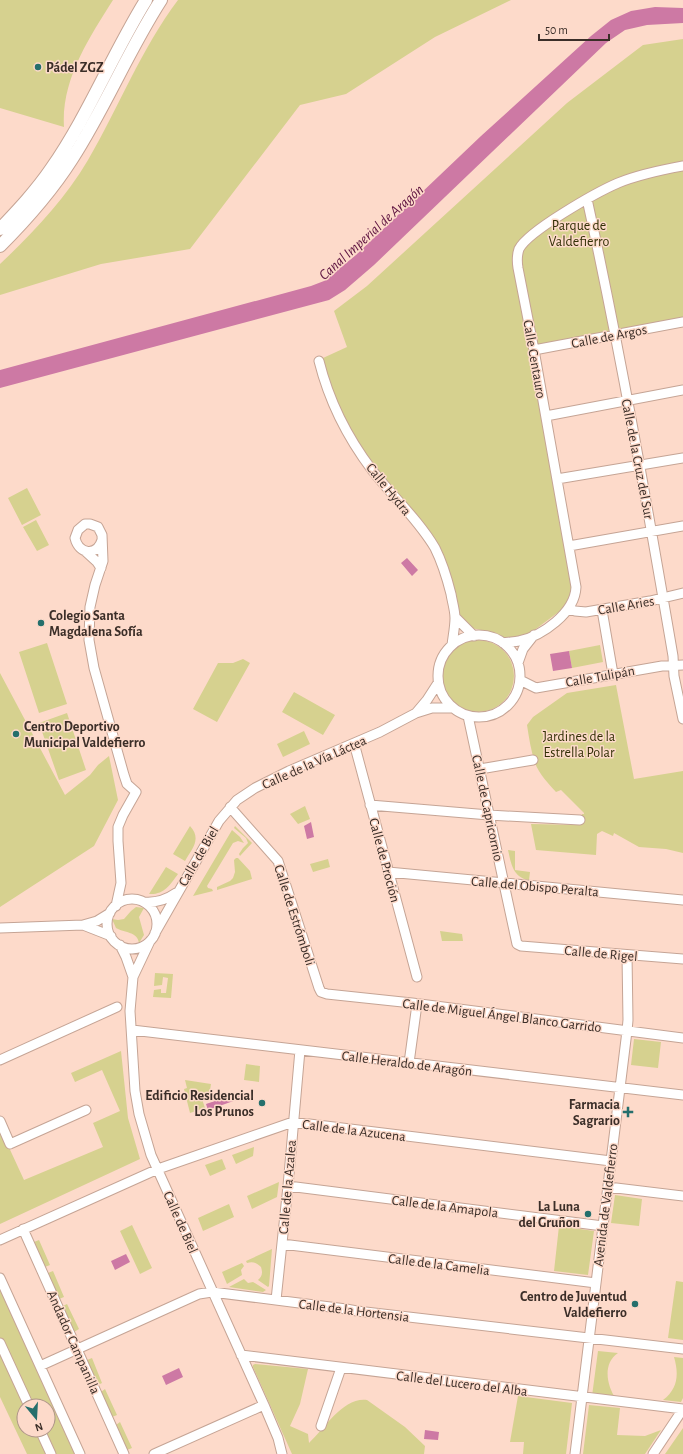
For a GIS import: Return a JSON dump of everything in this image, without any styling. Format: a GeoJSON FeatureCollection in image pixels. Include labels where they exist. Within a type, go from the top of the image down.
{"type":"FeatureCollection","features":[{"type":"Feature","properties":{"kind":"main road"},"geometry":{"type":"LineString","coordinates":[[0,229],[37,188],[56,162],[80,123],[128,31],[146,0]]}},
{"type":"Feature","properties":{"kind":"main road"},"geometry":{"type":"LineString","coordinates":[[0,246],[46,196],[70,163],[92,126],[143,28],[161,0]]}},
{"type":"Feature","properties":{"kind":"street","name":"Calle Centauro"},"geometry":{"type":"LineString","coordinates":[[503,643],[519,641],[548,627],[568,609],[573,602],[576,593],[546,416],[518,268],[519,249],[550,221],[587,199],[628,180],[683,166]]}},
{"type":"Feature","properties":{"kind":"street","name":"Calle de la Cruz del Sur"},"geometry":{"type":"LineString","coordinates":[[587,199],[652,532],[663,598],[678,665],[674,676],[683,719]]}},
{"type":"Feature","properties":{"kind":"street","name":"Calle de Argos"},"geometry":{"type":"LineString","coordinates":[[534,350],[683,322]]}},
{"type":"Feature","properties":{"kind":"street","name":"Calle Hydra"},"geometry":{"type":"LineString","coordinates":[[319,361],[330,398],[341,423],[372,470],[427,536],[435,549],[442,564],[455,617],[452,645]]}},
{"type":"Feature","properties":{"kind":"street"},"geometry":{"type":"LineString","coordinates":[[546,416],[683,390]]}},
{"type":"Feature","properties":{"kind":"street"},"geometry":{"type":"LineString","coordinates":[[557,479],[683,458]]}},
{"type":"Feature","properties":{"kind":"street"},"geometry":{"type":"LineString","coordinates":[[0,928],[84,925],[97,921],[113,909],[121,902],[134,899],[144,902],[156,915],[157,921],[155,933],[150,941],[145,945],[132,948],[120,945],[115,941],[111,936],[108,926],[113,909],[120,883],[118,827],[120,820],[136,792],[128,784],[124,776],[91,654],[89,632],[90,606],[94,585],[101,568],[103,561],[102,535],[98,527],[90,524],[81,526],[75,538],[79,547],[97,562],[101,568]]}},
{"type":"Feature","properties":{"kind":"street"},"geometry":{"type":"LineString","coordinates":[[569,546],[683,526]]}},
{"type":"Feature","properties":{"kind":"street"},"geometry":{"type":"LineString","coordinates":[[85,551],[98,548],[102,540]]}},
{"type":"Feature","properties":{"kind":"street","name":"Calle Aries"},"geometry":{"type":"LineString","coordinates":[[568,609],[586,612],[602,610],[683,593]]}},
{"type":"Feature","properties":{"kind":"street"},"geometry":{"type":"LineString","coordinates":[[602,610],[613,674]]}},
{"type":"Feature","properties":{"kind":"street"},"geometry":{"type":"LineString","coordinates":[[455,617],[474,636]]}},
{"type":"Feature","properties":{"kind":"street","name":"Calle Centauro"},"geometry":{"type":"LineString","coordinates":[[518,663],[523,650],[534,635]]}},
{"type":"Feature","properties":{"kind":"street"},"geometry":{"type":"LineString","coordinates":[[489,636],[503,643],[512,652],[518,663],[520,680],[511,702],[499,712],[484,717],[468,716],[452,708],[443,697],[438,683],[437,674],[440,662],[446,651],[452,645],[466,637],[489,636]]}},
{"type":"Feature","properties":{"kind":"street","name":"Calle Tulipán"},"geometry":{"type":"LineString","coordinates":[[520,680],[536,688],[662,666],[678,665]]}},
{"type":"Feature","properties":{"kind":"street","name":"Calle de la Vía Láctea"},"geometry":{"type":"LineString","coordinates":[[416,713],[438,683]]}},
{"type":"Feature","properties":{"kind":"street","name":"Calle de la Vía Láctea"},"geometry":{"type":"LineString","coordinates":[[219,821],[230,807],[238,800],[255,788],[289,771],[380,732],[416,713],[432,708],[452,708]]}},
{"type":"Feature","properties":{"kind":"street","name":"Calle de Capricornio"},"geometry":{"type":"LineString","coordinates":[[468,716],[516,941],[519,945]]}},
{"type":"Feature","properties":{"kind":"street","name":"Calle de Proción"},"geometry":{"type":"LineString","coordinates":[[354,743],[417,976]]}},
{"type":"Feature","properties":{"kind":"street"},"geometry":{"type":"LineString","coordinates":[[480,769],[533,760]]}},
{"type":"Feature","properties":{"kind":"street"},"geometry":{"type":"LineString","coordinates":[[370,805],[489,816],[580,820]]}},
{"type":"Feature","properties":{"kind":"street","name":"Calle de Estrómboli"},"geometry":{"type":"LineString","coordinates":[[230,807],[278,861],[321,992]]}},
{"type":"Feature","properties":{"kind":"street","name":"Calle de Biel"},"geometry":{"type":"LineString","coordinates":[[155,933],[219,821]]}},
{"type":"Feature","properties":{"kind":"street","name":"Calle del Obispo Peralta"},"geometry":{"type":"LineString","coordinates":[[388,872],[683,900]]}},
{"type":"Feature","properties":{"kind":"street"},"geometry":{"type":"LineString","coordinates":[[120,883],[134,899]]}},
{"type":"Feature","properties":{"kind":"street","name":"Calle de Biel"},"geometry":{"type":"LineString","coordinates":[[144,902],[155,902],[165,899],[178,891]]}},
{"type":"Feature","properties":{"kind":"street"},"geometry":{"type":"LineString","coordinates":[[84,925],[111,936]]}},
{"type":"Feature","properties":{"kind":"street","name":"Calle de Biel"},"geometry":{"type":"LineString","coordinates":[[150,941],[133,977],[130,1011],[135,1091],[139,1114],[145,1136],[158,1169],[264,1405],[278,1438],[282,1454]]}},
{"type":"Feature","properties":{"kind":"street","name":"Calle de Biel"},"geometry":{"type":"LineString","coordinates":[[120,945],[133,977]]}},
{"type":"Feature","properties":{"kind":"street","name":"Calle de Rigel"},"geometry":{"type":"LineString","coordinates":[[519,945],[683,959]]}},
{"type":"Feature","properties":{"kind":"street","name":"Avenida de Valdefierro"},"geometry":{"type":"LineString","coordinates":[[575,1454],[627,1031],[627,955]]}},
{"type":"Feature","properties":{"kind":"street","name":"Calle de Miguel Ángel Blanco Garrido"},"geometry":{"type":"LineString","coordinates":[[321,992],[327,994],[683,1038]]}},
{"type":"Feature","properties":{"kind":"street"},"geometry":{"type":"LineString","coordinates":[[409,1063],[417,1004]]}},
{"type":"Feature","properties":{"kind":"street"},"geometry":{"type":"LineString","coordinates":[[0,1060],[117,1007]]}},
{"type":"Feature","properties":{"kind":"street","name":"Calle Heraldo de Aragón"},"geometry":{"type":"LineString","coordinates":[[132,1030],[683,1095]]}},
{"type":"Feature","properties":{"kind":"street","name":"Calle de la Azalea"},"geometry":{"type":"LineString","coordinates":[[276,1300],[300,1050]]}},
{"type":"Feature","properties":{"kind":"street"},"geometry":{"type":"LineString","coordinates":[[0,1121],[10,1144],[86,1110]]}},
{"type":"Feature","properties":{"kind":"street","name":"Calle de la Azucena"},"geometry":{"type":"LineString","coordinates":[[0,1240],[158,1169],[293,1122],[611,1161]]}},
{"type":"Feature","properties":{"kind":"street","name":"Calle de la Amapola"},"geometry":{"type":"LineString","coordinates":[[288,1186],[603,1226]]}},
{"type":"Feature","properties":{"kind":"street"},"geometry":{"type":"LineString","coordinates":[[608,1187],[683,1196]]}},
{"type":"Feature","properties":{"kind":"street","name":"Andador Campanilla"},"geometry":{"type":"LineString","coordinates":[[23,1230],[124,1454]]}},
{"type":"Feature","properties":{"kind":"street","name":"Calle de la Camelia"},"geometry":{"type":"LineString","coordinates":[[282,1244],[596,1283]]}},
{"type":"Feature","properties":{"kind":"street"},"geometry":{"type":"LineString","coordinates":[[0,1278],[80,1454]]}},
{"type":"Feature","properties":{"kind":"street","name":"Calle de la Hortensia"},"geometry":{"type":"LineString","coordinates":[[40,1366],[199,1294],[212,1292],[356,1311],[683,1349]]}},
{"type":"Feature","properties":{"kind":"street"},"geometry":{"type":"LineString","coordinates":[[0,1343],[25,1398]]}},
{"type":"Feature","properties":{"kind":"street","name":"Calle del Lucero del Alba"},"geometry":{"type":"LineString","coordinates":[[241,1355],[683,1409]]}},
{"type":"Feature","properties":{"kind":"street"},"geometry":{"type":"LineString","coordinates":[[321,1426],[341,1368]]}},
{"type":"Feature","properties":{"kind":"street"},"geometry":{"type":"LineString","coordinates":[[154,1454],[264,1405]]}},
{"type":"Feature","properties":{"kind":"street"},"geometry":{"type":"LineString","coordinates":[[653,1454],[683,1409]]}},
{"type":"Feature","properties":{"kind":"street"},"geometry":{"type":"LineString","coordinates":[[44,1438],[51,1454]]}},
{"type":"Feature","properties":{"kind":"green space","name":"Pádel ZGZ"},"geometry":{"type":"Polygon","coordinates":[[[0,0],[113,0],[78,60],[67,93],[64,110],[64,127],[0,108],[0,0]]]}},
{"type":"Feature","properties":{"kind":"green space"},"geometry":{"type":"Polygon","coordinates":[[[178,0],[511,0],[435,37],[346,94],[300,105],[190,249],[101,264],[0,295],[0,264],[48,215],[79,174],[99,140],[141,58],[178,0]]]}},
{"type":"Feature","properties":{"kind":"green space","name":"Parque de Valdefierro"},"geometry":{"type":"Polygon","coordinates":[[[683,39],[683,322],[529,347],[572,590],[564,608],[525,637],[507,640],[496,633],[471,628],[463,622],[458,611],[447,565],[435,540],[374,466],[342,414],[331,386],[323,358],[347,347],[334,311],[367,286],[567,103],[643,45],[683,39]]]}},
{"type":"Feature","properties":{"kind":"green space"},"geometry":{"type":"Polygon","coordinates":[[[27,488],[41,515],[22,525],[8,498],[27,488]]]}},
{"type":"Feature","properties":{"kind":"green space"},"geometry":{"type":"Polygon","coordinates":[[[36,520],[49,545],[37,551],[23,527],[36,520]]]}},
{"type":"Feature","properties":{"kind":"green space"},"geometry":{"type":"Polygon","coordinates":[[[478,640],[498,646],[508,656],[514,676],[508,696],[498,706],[478,712],[458,706],[448,696],[442,676],[448,656],[458,646],[478,640]]]}},
{"type":"Feature","properties":{"kind":"green space"},"geometry":{"type":"Polygon","coordinates":[[[47,643],[67,704],[39,713],[19,652],[47,643]]]}},
{"type":"Feature","properties":{"kind":"green space"},"geometry":{"type":"Polygon","coordinates":[[[600,645],[603,662],[572,668],[569,651],[600,645]]]}},
{"type":"Feature","properties":{"kind":"green space"},"geometry":{"type":"Polygon","coordinates":[[[243,659],[250,663],[217,722],[193,709],[218,663],[233,663],[243,659]]]}},
{"type":"Feature","properties":{"kind":"green space","name":"Centro Deportivo Municipal Valdefierro"},"geometry":{"type":"Polygon","coordinates":[[[0,673],[65,795],[90,775],[98,765],[109,756],[118,800],[94,846],[0,907],[0,673]]]}},
{"type":"Feature","properties":{"kind":"green space","name":"Jardines de la Estrella Polar"},"geometry":{"type":"Polygon","coordinates":[[[616,685],[634,779],[683,771],[683,853],[666,849],[639,847],[614,833],[613,836],[602,831],[597,834],[596,855],[536,850],[531,824],[581,825],[582,814],[584,813],[561,790],[556,792],[544,779],[532,754],[527,725],[533,717],[567,693],[616,685]]]}},
{"type":"Feature","properties":{"kind":"green space"},"geometry":{"type":"Polygon","coordinates":[[[294,692],[335,715],[323,735],[282,712],[294,692]]]}},
{"type":"Feature","properties":{"kind":"green space"},"geometry":{"type":"Polygon","coordinates":[[[67,713],[86,770],[59,780],[39,723],[67,713]]]}},
{"type":"Feature","properties":{"kind":"green space"},"geometry":{"type":"Polygon","coordinates":[[[304,731],[310,744],[283,757],[277,744],[304,731]]]}},
{"type":"Feature","properties":{"kind":"green space"},"geometry":{"type":"Polygon","coordinates":[[[305,806],[310,819],[298,824],[290,814],[305,806]]]}},
{"type":"Feature","properties":{"kind":"green space"},"geometry":{"type":"Polygon","coordinates":[[[190,826],[194,831],[196,840],[185,861],[173,854],[190,826]]]}},
{"type":"Feature","properties":{"kind":"green space"},"geometry":{"type":"Polygon","coordinates":[[[235,826],[252,843],[240,856],[239,854],[248,843],[246,838],[234,828],[235,826]]]}},
{"type":"Feature","properties":{"kind":"green space"},"geometry":{"type":"Polygon","coordinates":[[[232,830],[244,843],[238,841],[233,843],[207,886],[213,891],[193,896],[232,830]]]}},
{"type":"Feature","properties":{"kind":"green space"},"geometry":{"type":"Polygon","coordinates":[[[508,850],[515,851],[515,870],[530,872],[529,880],[524,879],[516,873],[508,850]]]}},
{"type":"Feature","properties":{"kind":"green space"},"geometry":{"type":"Polygon","coordinates":[[[238,858],[250,871],[252,879],[217,890],[217,887],[233,878],[235,872],[234,860],[238,858]]]}},
{"type":"Feature","properties":{"kind":"green space"},"geometry":{"type":"Polygon","coordinates":[[[328,859],[330,867],[313,872],[310,864],[328,859]]]}},
{"type":"Feature","properties":{"kind":"green space"},"geometry":{"type":"Polygon","coordinates":[[[166,867],[178,874],[163,891],[149,894],[166,867]]]}},
{"type":"Feature","properties":{"kind":"green space"},"geometry":{"type":"Polygon","coordinates":[[[136,907],[144,908],[139,917],[144,935],[139,943],[136,936],[133,934],[116,928],[112,919],[124,919],[136,907]]]}},
{"type":"Feature","properties":{"kind":"green space"},"geometry":{"type":"Polygon","coordinates":[[[440,931],[462,934],[463,941],[442,941],[440,931]]]}},
{"type":"Feature","properties":{"kind":"green space"},"geometry":{"type":"Polygon","coordinates":[[[155,973],[173,974],[171,998],[153,997],[154,990],[161,989],[161,993],[166,993],[168,978],[163,977],[162,985],[154,986],[155,973]]]}},
{"type":"Feature","properties":{"kind":"green space"},"geometry":{"type":"Polygon","coordinates":[[[634,1039],[661,1042],[658,1068],[631,1065],[634,1039]]]}},
{"type":"Feature","properties":{"kind":"green space"},"geometry":{"type":"Polygon","coordinates":[[[121,1051],[128,1118],[140,1159],[0,1224],[0,1128],[24,1180],[103,1147],[93,1123],[120,1111],[102,1070],[75,1082],[71,1073],[121,1051]]]}},
{"type":"Feature","properties":{"kind":"green space"},"geometry":{"type":"Polygon","coordinates":[[[246,1064],[260,1066],[259,1082],[244,1080],[246,1064]]]}},
{"type":"Feature","properties":{"kind":"green space"},"geometry":{"type":"Polygon","coordinates":[[[185,1080],[211,1084],[209,1097],[202,1099],[205,1108],[190,1113],[184,1089],[187,1088],[185,1080]]]}},
{"type":"Feature","properties":{"kind":"green space"},"geometry":{"type":"Polygon","coordinates":[[[254,1147],[253,1156],[236,1164],[232,1155],[254,1147]]]}},
{"type":"Feature","properties":{"kind":"green space"},"geometry":{"type":"Polygon","coordinates":[[[222,1159],[226,1169],[210,1176],[205,1165],[222,1159]]]}},
{"type":"Feature","properties":{"kind":"green space"},"geometry":{"type":"Polygon","coordinates":[[[279,1182],[277,1197],[252,1209],[247,1196],[279,1182]]]}},
{"type":"Feature","properties":{"kind":"green space"},"geometry":{"type":"Polygon","coordinates":[[[615,1195],[642,1199],[639,1226],[611,1223],[615,1195]]]}},
{"type":"Feature","properties":{"kind":"green space"},"geometry":{"type":"Polygon","coordinates":[[[229,1204],[234,1217],[203,1231],[198,1218],[229,1204]]]}},
{"type":"Feature","properties":{"kind":"green space"},"geometry":{"type":"Polygon","coordinates":[[[132,1225],[152,1268],[140,1274],[120,1231],[132,1225]]]}},
{"type":"Feature","properties":{"kind":"green space"},"geometry":{"type":"Polygon","coordinates":[[[559,1226],[594,1231],[588,1275],[554,1271],[559,1226]]]}},
{"type":"Feature","properties":{"kind":"green space"},"geometry":{"type":"Polygon","coordinates":[[[39,1240],[50,1265],[45,1267],[34,1242],[39,1240]]]}},
{"type":"Feature","properties":{"kind":"green space"},"geometry":{"type":"Polygon","coordinates":[[[272,1249],[268,1287],[258,1280],[262,1275],[261,1267],[258,1264],[251,1262],[247,1263],[246,1261],[272,1249]]]}},
{"type":"Feature","properties":{"kind":"green space"},"geometry":{"type":"Polygon","coordinates":[[[242,1263],[244,1266],[241,1270],[242,1275],[227,1284],[222,1272],[242,1263]]]}},
{"type":"Feature","properties":{"kind":"green space"},"geometry":{"type":"Polygon","coordinates":[[[53,1271],[64,1297],[59,1299],[48,1273],[53,1271]]]}},
{"type":"Feature","properties":{"kind":"green space"},"geometry":{"type":"Polygon","coordinates":[[[244,1279],[248,1283],[253,1282],[266,1290],[263,1292],[229,1287],[244,1279]]]}},
{"type":"Feature","properties":{"kind":"green space"},"geometry":{"type":"Polygon","coordinates":[[[676,1281],[683,1282],[683,1340],[668,1338],[676,1281]]]}},
{"type":"Feature","properties":{"kind":"green space"},"geometry":{"type":"Polygon","coordinates":[[[0,1282],[53,1398],[16,1398],[16,1431],[0,1397],[0,1282]]]}},
{"type":"Feature","properties":{"kind":"green space"},"geometry":{"type":"Polygon","coordinates":[[[67,1304],[79,1329],[74,1332],[63,1306],[67,1304]]]}},
{"type":"Feature","properties":{"kind":"green space"},"geometry":{"type":"Polygon","coordinates":[[[598,1351],[618,1353],[613,1358],[608,1369],[608,1382],[616,1399],[592,1396],[598,1351]]]}},
{"type":"Feature","properties":{"kind":"green space"},"geometry":{"type":"Polygon","coordinates":[[[674,1357],[683,1358],[683,1398],[681,1402],[663,1400],[672,1391],[676,1381],[676,1363],[674,1357]]]}},
{"type":"Feature","properties":{"kind":"green space"},"geometry":{"type":"Polygon","coordinates":[[[92,1358],[102,1383],[98,1385],[87,1360],[92,1358]]]}},
{"type":"Feature","properties":{"kind":"green space"},"geometry":{"type":"Polygon","coordinates":[[[255,1364],[308,1369],[300,1404],[290,1426],[308,1434],[309,1443],[342,1408],[358,1400],[367,1400],[405,1427],[425,1446],[424,1454],[292,1454],[253,1367],[255,1364]]]}},
{"type":"Feature","properties":{"kind":"green space"},"geometry":{"type":"Polygon","coordinates":[[[105,1389],[117,1415],[112,1417],[101,1392],[105,1389]]]}},
{"type":"Feature","properties":{"kind":"green space"},"geometry":{"type":"Polygon","coordinates":[[[518,1396],[572,1403],[566,1454],[523,1454],[524,1442],[510,1442],[518,1396]]]}},
{"type":"Feature","properties":{"kind":"green space"},"geometry":{"type":"Polygon","coordinates":[[[56,1404],[79,1454],[27,1454],[19,1438],[56,1438],[56,1404]]]}},
{"type":"Feature","properties":{"kind":"green space"},"geometry":{"type":"Polygon","coordinates":[[[589,1405],[620,1408],[617,1435],[645,1436],[661,1430],[645,1454],[583,1454],[589,1405]]]}},
{"type":"Feature","properties":{"kind":"green space"},"geometry":{"type":"Polygon","coordinates":[[[120,1422],[132,1448],[127,1450],[116,1425],[120,1422]]]}},
{"type":"Feature","properties":{"kind":"green space"},"geometry":{"type":"Polygon","coordinates":[[[683,1428],[683,1454],[665,1454],[683,1428]]]}},
{"type":"Feature","properties":{"kind":"shaded area","name":"Canal Imperial de Aragón"},"geometry":{"type":"Polygon","coordinates":[[[655,7],[683,8],[683,23],[647,25],[625,30],[606,43],[374,265],[345,290],[329,300],[0,388],[0,370],[311,286],[324,281],[356,255],[481,136],[591,36],[611,20],[631,11],[655,7]]]}},
{"type":"Feature","properties":{"kind":"shaded area"},"geometry":{"type":"Polygon","coordinates":[[[407,558],[418,570],[412,576],[401,563],[407,558]]]}},
{"type":"Feature","properties":{"kind":"shaded area"},"geometry":{"type":"Polygon","coordinates":[[[569,651],[572,668],[553,671],[550,654],[569,651]]]}},
{"type":"Feature","properties":{"kind":"shaded area"},"geometry":{"type":"Polygon","coordinates":[[[311,822],[314,837],[307,839],[304,826],[311,822]]]}},
{"type":"Feature","properties":{"kind":"shaded area"},"geometry":{"type":"Polygon","coordinates":[[[216,1093],[236,1096],[241,1094],[242,1098],[208,1110],[206,1104],[215,1101],[216,1093]]]}},
{"type":"Feature","properties":{"kind":"shaded area"},"geometry":{"type":"Polygon","coordinates":[[[126,1254],[130,1262],[115,1270],[111,1261],[126,1254]]]}},
{"type":"Feature","properties":{"kind":"shaded area"},"geometry":{"type":"Polygon","coordinates":[[[179,1368],[183,1377],[166,1385],[162,1376],[179,1368]]]}},
{"type":"Feature","properties":{"kind":"shaded area"},"geometry":{"type":"Polygon","coordinates":[[[425,1430],[439,1432],[438,1440],[424,1439],[425,1430]]]}},
{"type":"Feature","properties":{"kind":"place","name":"Pádel ZGZ"},"geometry":{"type":"Point","coordinates":[38,67]}},
{"type":"Feature","properties":{"kind":"place","name":"Colegio Santa Magdalena Sofía"},"geometry":{"type":"Point","coordinates":[41,623]}},
{"type":"Feature","properties":{"kind":"place","name":"Centro Deportivo Municipal Valdefierro"},"geometry":{"type":"Point","coordinates":[16,734]}},
{"type":"Feature","properties":{"kind":"place","name":"Edificio Residencial Los Prunos"},"geometry":{"type":"Point","coordinates":[262,1103]}},
{"type":"Feature","properties":{"kind":"place","name":"Farmacia Sagrario"},"geometry":{"type":"Point","coordinates":[628,1112]}},
{"type":"Feature","properties":{"kind":"place","name":"La Luna del Gruñon"},"geometry":{"type":"Point","coordinates":[588,1214]}},
{"type":"Feature","properties":{"kind":"place","name":"Centro de Juventud Valdefierro"},"geometry":{"type":"Point","coordinates":[635,1304]}}]}
